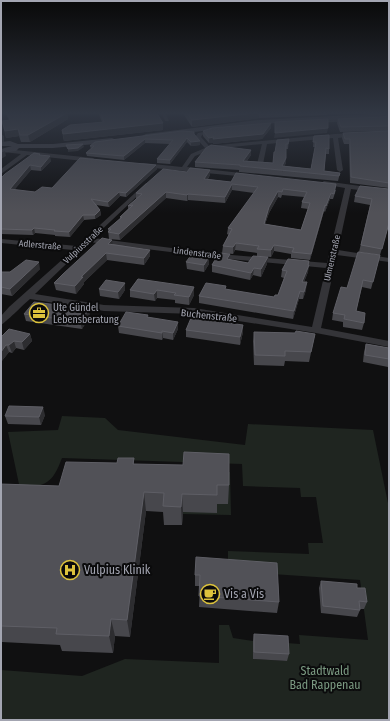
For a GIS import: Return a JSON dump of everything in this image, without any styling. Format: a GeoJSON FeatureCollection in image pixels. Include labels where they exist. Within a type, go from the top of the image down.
{"type":"FeatureCollection","features":[{"type":"Feature","properties":{"kind":"street"},"geometry":{"type":"LineString","coordinates":[[2,147],[15,148],[50,146]]}},
{"type":"Feature","properties":{"kind":"street"},"geometry":{"type":"LineString","coordinates":[[183,169],[193,155],[208,148],[230,146]]}},
{"type":"Feature","properties":{"kind":"street"},"geometry":{"type":"LineString","coordinates":[[260,164],[264,146]]}},
{"type":"Feature","properties":{"kind":"street"},"geometry":{"type":"LineString","coordinates":[[336,146],[340,170]]}},
{"type":"Feature","properties":{"kind":"street"},"geometry":{"type":"LineString","coordinates":[[2,147],[26,153],[100,160]]}},
{"type":"Feature","properties":{"kind":"street"},"geometry":{"type":"LineString","coordinates":[[15,148],[26,153]]}},
{"type":"Feature","properties":{"kind":"street"},"geometry":{"type":"LineString","coordinates":[[1,172],[26,153]]}},
{"type":"Feature","properties":{"kind":"street"},"geometry":{"type":"LineString","coordinates":[[135,164],[254,176]]}},
{"type":"Feature","properties":{"kind":"street","name":"Vulpiusstraße"},"geometry":{"type":"LineString","coordinates":[[1,322],[12,309],[28,296],[165,167]]}},
{"type":"Feature","properties":{"kind":"street"},"geometry":{"type":"LineString","coordinates":[[316,183],[389,192]]}},
{"type":"Feature","properties":{"kind":"street","name":"Ulmenstraße"},"geometry":{"type":"LineString","coordinates":[[316,330],[348,186]]}},
{"type":"Feature","properties":{"kind":"street","name":"Lindenstraße"},"geometry":{"type":"LineString","coordinates":[[88,240],[219,256],[330,266]]}},
{"type":"Feature","properties":{"kind":"street","name":"Adlerstraße"},"geometry":{"type":"LineString","coordinates":[[1,241],[79,248]]}},
{"type":"Feature","properties":{"kind":"street"},"geometry":{"type":"LineString","coordinates":[[334,252],[389,260]]}},
{"type":"Feature","properties":{"kind":"street","name":"Buchenstraße"},"geometry":{"type":"LineString","coordinates":[[28,296],[104,308],[194,311],[316,330],[389,344]]}},
{"type":"Feature","properties":{"kind":"green space","name":"Stadtwald Bad Rappenau"},"geometry":{"type":"Polygon","coordinates":[[[62,416],[105,418],[118,430],[245,445],[248,424],[373,430],[389,508],[389,720],[1,720],[1,670],[82,676],[125,659],[219,663],[219,625],[229,625],[233,638],[253,641],[253,659],[287,661],[286,643],[300,644],[299,635],[368,640],[360,580],[228,571],[228,551],[309,554],[308,543],[323,543],[316,497],[301,497],[300,488],[243,486],[242,464],[62,458],[55,473],[47,482],[37,486],[20,489],[8,432],[58,430],[62,416]]]}},
{"type":"Feature","properties":{"kind":"green space"},"geometry":{"type":"Polygon","coordinates":[[[105,467],[230,472],[231,515],[182,514],[105,467]]]}},
{"type":"Feature","properties":{"kind":"building"},"geometry":{"type":"Polygon","coordinates":[[[66,146],[81,146],[78,148],[68,149],[66,146]]]}},
{"type":"Feature","properties":{"kind":"building"},"geometry":{"type":"Polygon","coordinates":[[[90,146],[137,146],[124,156],[86,153],[94,146],[90,146]]]}},
{"type":"Feature","properties":{"kind":"building"},"geometry":{"type":"Polygon","coordinates":[[[168,146],[181,146],[170,160],[157,159],[168,146]]]}},
{"type":"Feature","properties":{"kind":"building"},"geometry":{"type":"Polygon","coordinates":[[[210,146],[216,146],[251,150],[243,161],[273,163],[276,146],[286,146],[286,158],[282,166],[311,169],[315,146],[329,146],[329,149],[326,148],[324,171],[340,173],[339,176],[240,165],[195,162],[206,148],[210,146]]]}},
{"type":"Feature","properties":{"kind":"building"},"geometry":{"type":"Polygon","coordinates":[[[350,146],[389,146],[389,183],[351,177],[350,146]]]}},
{"type":"Feature","properties":{"kind":"building"},"geometry":{"type":"Polygon","coordinates":[[[34,153],[50,156],[41,167],[30,165],[10,189],[35,192],[42,187],[52,188],[80,158],[156,165],[126,193],[119,192],[108,202],[91,199],[100,210],[95,215],[83,215],[69,232],[34,228],[32,230],[1,229],[1,178],[34,153]]]}},
{"type":"Feature","properties":{"kind":"building"},"geometry":{"type":"Polygon","coordinates":[[[190,168],[210,170],[204,179],[231,182],[236,173],[336,184],[334,194],[331,193],[326,206],[325,205],[311,254],[292,252],[294,248],[274,245],[271,250],[257,249],[259,246],[236,243],[233,247],[223,246],[232,229],[228,228],[258,187],[232,184],[225,197],[187,195],[166,192],[119,234],[108,232],[111,229],[108,229],[133,205],[128,206],[142,194],[136,193],[163,169],[187,172],[190,168]],[[283,189],[282,192],[278,191],[269,207],[264,224],[301,230],[310,203],[302,202],[307,192],[283,189]]]}},
{"type":"Feature","properties":{"kind":"building"},"geometry":{"type":"Polygon","coordinates":[[[360,186],[389,189],[389,223],[382,249],[361,245],[372,199],[355,196],[360,186]]]}},
{"type":"Feature","properties":{"kind":"building"},"geometry":{"type":"Polygon","coordinates":[[[102,238],[112,240],[108,244],[150,250],[144,258],[106,253],[81,277],[83,277],[75,286],[54,283],[63,274],[102,238]]]}},
{"type":"Feature","properties":{"kind":"building"},"geometry":{"type":"Polygon","coordinates":[[[358,252],[380,255],[373,282],[363,280],[356,311],[365,313],[364,323],[344,319],[345,315],[333,313],[341,287],[347,288],[358,252]]]}},
{"type":"Feature","properties":{"kind":"building"},"geometry":{"type":"Polygon","coordinates":[[[219,253],[230,254],[227,259],[248,263],[253,256],[268,257],[261,269],[254,268],[251,273],[212,265],[219,253]]]}},
{"type":"Feature","properties":{"kind":"building"},"geometry":{"type":"Polygon","coordinates":[[[192,254],[209,257],[204,265],[186,262],[192,254]]]}},
{"type":"Feature","properties":{"kind":"building"},"geometry":{"type":"Polygon","coordinates":[[[288,259],[309,261],[309,265],[302,282],[307,282],[304,292],[300,291],[294,311],[199,296],[206,283],[226,286],[225,289],[274,297],[275,295],[278,295],[287,271],[282,270],[288,259]]]}},
{"type":"Feature","properties":{"kind":"building"},"geometry":{"type":"Polygon","coordinates":[[[26,260],[39,262],[10,289],[1,287],[1,272],[10,272],[26,260]]]}},
{"type":"Feature","properties":{"kind":"building"},"geometry":{"type":"Polygon","coordinates":[[[138,279],[194,287],[189,297],[174,295],[176,293],[157,290],[154,294],[130,290],[138,279]]]}},
{"type":"Feature","properties":{"kind":"building"},"geometry":{"type":"Polygon","coordinates":[[[106,280],[125,283],[118,292],[99,289],[106,280]]]}},
{"type":"Feature","properties":{"kind":"building"},"geometry":{"type":"Polygon","coordinates":[[[34,302],[89,309],[80,322],[24,314],[34,302]]]}},
{"type":"Feature","properties":{"kind":"building"},"geometry":{"type":"Polygon","coordinates":[[[126,312],[148,315],[147,317],[178,322],[173,333],[162,331],[162,333],[118,326],[126,312]]]}},
{"type":"Feature","properties":{"kind":"building"},"geometry":{"type":"Polygon","coordinates":[[[191,318],[243,325],[240,337],[186,330],[191,318]]]}},
{"type":"Feature","properties":{"kind":"building"},"geometry":{"type":"Polygon","coordinates":[[[9,329],[30,334],[22,342],[14,341],[9,345],[6,345],[1,352],[1,337],[9,329]]]}},
{"type":"Feature","properties":{"kind":"building"},"geometry":{"type":"Polygon","coordinates":[[[296,331],[315,334],[311,352],[285,351],[285,356],[255,355],[254,332],[295,333],[296,331]]]}},
{"type":"Feature","properties":{"kind":"building"},"geometry":{"type":"Polygon","coordinates":[[[366,344],[389,348],[389,359],[365,355],[366,344]]]}},
{"type":"Feature","properties":{"kind":"building"},"geometry":{"type":"Polygon","coordinates":[[[9,406],[43,407],[39,417],[5,416],[9,406]]]}},
{"type":"Feature","properties":{"kind":"building","name":"Vulpius Klinik"},"geometry":{"type":"Polygon","coordinates":[[[184,452],[229,454],[229,485],[217,485],[217,495],[182,494],[181,507],[163,506],[164,493],[144,492],[127,620],[111,619],[109,636],[56,634],[57,628],[1,626],[1,484],[59,486],[66,462],[117,463],[118,458],[134,458],[133,464],[183,465],[184,452]]]}},
{"type":"Feature","properties":{"kind":"building"},"geometry":{"type":"Polygon","coordinates":[[[196,557],[277,563],[279,602],[199,596],[200,575],[195,575],[196,557]]]}},
{"type":"Feature","properties":{"kind":"building"},"geometry":{"type":"Polygon","coordinates":[[[321,581],[357,584],[357,588],[365,588],[367,602],[359,601],[360,610],[323,606],[321,581]]]}},
{"type":"Feature","properties":{"kind":"building"},"geometry":{"type":"Polygon","coordinates":[[[254,634],[288,636],[289,654],[254,652],[254,634]]]}},
{"type":"Feature","properties":{"kind":"place","name":"Ute Gündel Lebensberatung"},"geometry":{"type":"Point","coordinates":[39,313]}},
{"type":"Feature","properties":{"kind":"place","name":"Vulpius Klinik"},"geometry":{"type":"Point","coordinates":[70,570]}},
{"type":"Feature","properties":{"kind":"place","name":"Vis a Vis"},"geometry":{"type":"Point","coordinates":[210,594]}}]}
